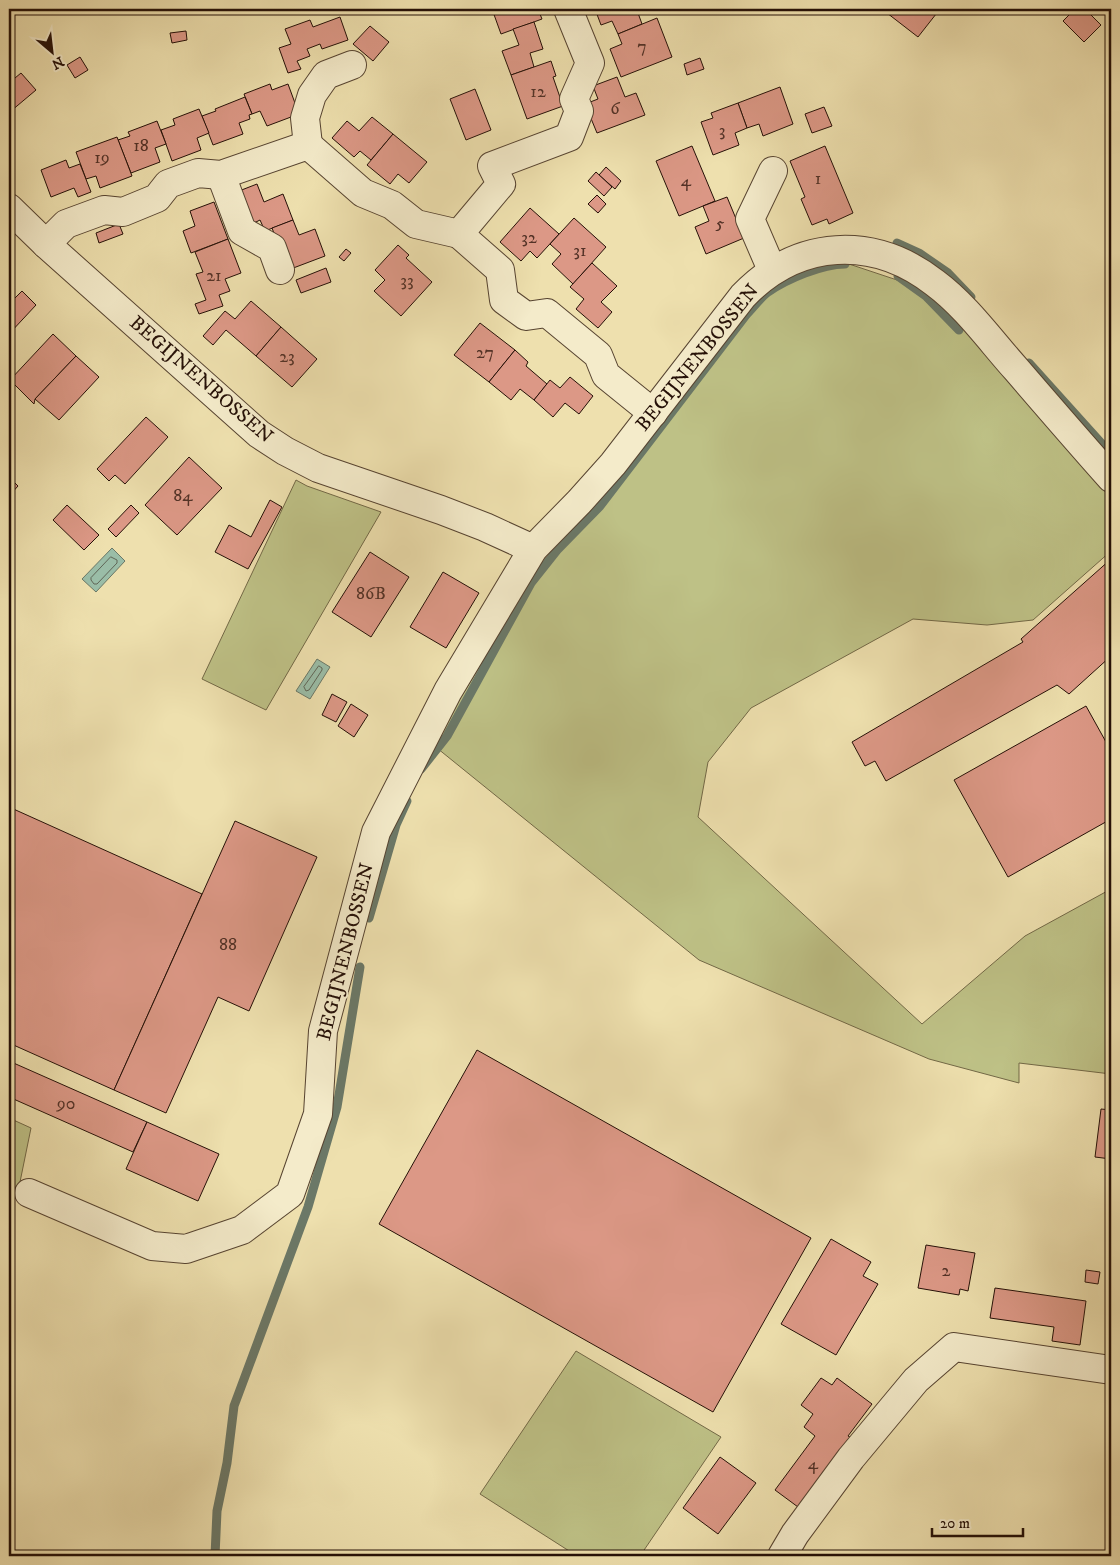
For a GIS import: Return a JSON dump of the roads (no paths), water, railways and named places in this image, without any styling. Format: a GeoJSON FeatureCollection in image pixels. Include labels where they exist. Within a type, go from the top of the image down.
{"type":"FeatureCollection","features":[{"type":"Feature","properties":{"kind":"street"},"geometry":{"type":"LineString","coordinates":[[458,234],[501,184],[492,166],[569,137],[579,111],[574,99],[590,63],[568,9]]}},
{"type":"Feature","properties":{"kind":"street"},"geometry":{"type":"LineString","coordinates":[[352,65],[326,75],[312,95],[305,118],[308,145],[364,193],[392,205],[416,224],[458,234],[500,270],[504,300],[526,316],[547,313],[598,355],[606,375],[653,413]]}},
{"type":"Feature","properties":{"kind":"street"},"geometry":{"type":"LineString","coordinates":[[46,244],[66,224],[104,210],[123,212],[157,198],[168,184],[198,173],[221,175],[308,145]]}},
{"type":"Feature","properties":{"kind":"street"},"geometry":{"type":"LineString","coordinates":[[772,270],[750,219],[773,171]]}},
{"type":"Feature","properties":{"kind":"street"},"geometry":{"type":"LineString","coordinates":[[221,175],[242,231],[272,248],[280,270]]}},
{"type":"Feature","properties":{"kind":"street","name":"BEGIJNENBOSSEN"},"geometry":{"type":"LineString","coordinates":[[9,208],[46,244],[259,434],[285,451],[318,468],[441,510],[485,527],[533,549]]}},
{"type":"Feature","properties":{"kind":"street","name":"BEGIJNENBOSSEN"},"geometry":{"type":"LineString","coordinates":[[28,1193],[152,1246],[186,1249],[242,1230],[290,1194],[318,1114],[323,1031],[376,832],[448,691],[533,549],[613,464],[743,296],[756,282],[772,270],[810,254],[844,250],[888,256],[919,272],[936,284],[964,310],[1111,478]]}},
{"type":"Feature","properties":{"kind":"street"},"geometry":{"type":"LineString","coordinates":[[782,1556],[795,1534],[851,1458],[916,1380],[954,1347],[1111,1370]]}},
{"type":"Feature","properties":{"kind":"water"},"geometry":{"type":"Polygon","coordinates":[[[112,548],[125,561],[96,592],[82,579],[112,548]]]}},
{"type":"Feature","properties":{"kind":"water"},"geometry":{"type":"Polygon","coordinates":[[[317,659],[330,667],[310,699],[296,691],[317,659]]]}},
{"type":"Feature","properties":{"kind":"waterway"},"geometry":{"type":"LineString","coordinates":[[897,243],[919,253],[948,273],[971,297]]}},
{"type":"Feature","properties":{"kind":"waterway"},"geometry":{"type":"LineString","coordinates":[[421,769],[447,736],[531,583],[558,549],[600,506],[746,315],[765,294],[785,282],[816,269],[845,264]]}},
{"type":"Feature","properties":{"kind":"waterway"},"geometry":{"type":"LineString","coordinates":[[898,276],[926,296],[959,330]]}},
{"type":"Feature","properties":{"kind":"waterway"},"geometry":{"type":"LineString","coordinates":[[1029,363],[1111,454]]}},
{"type":"Feature","properties":{"kind":"waterway"},"geometry":{"type":"LineString","coordinates":[[369,918],[396,825],[407,801]]}},
{"type":"Feature","properties":{"kind":"waterway"},"geometry":{"type":"LineString","coordinates":[[215,1556],[217,1511],[227,1463],[234,1406],[308,1207],[337,1107],[360,967]]}}]}
